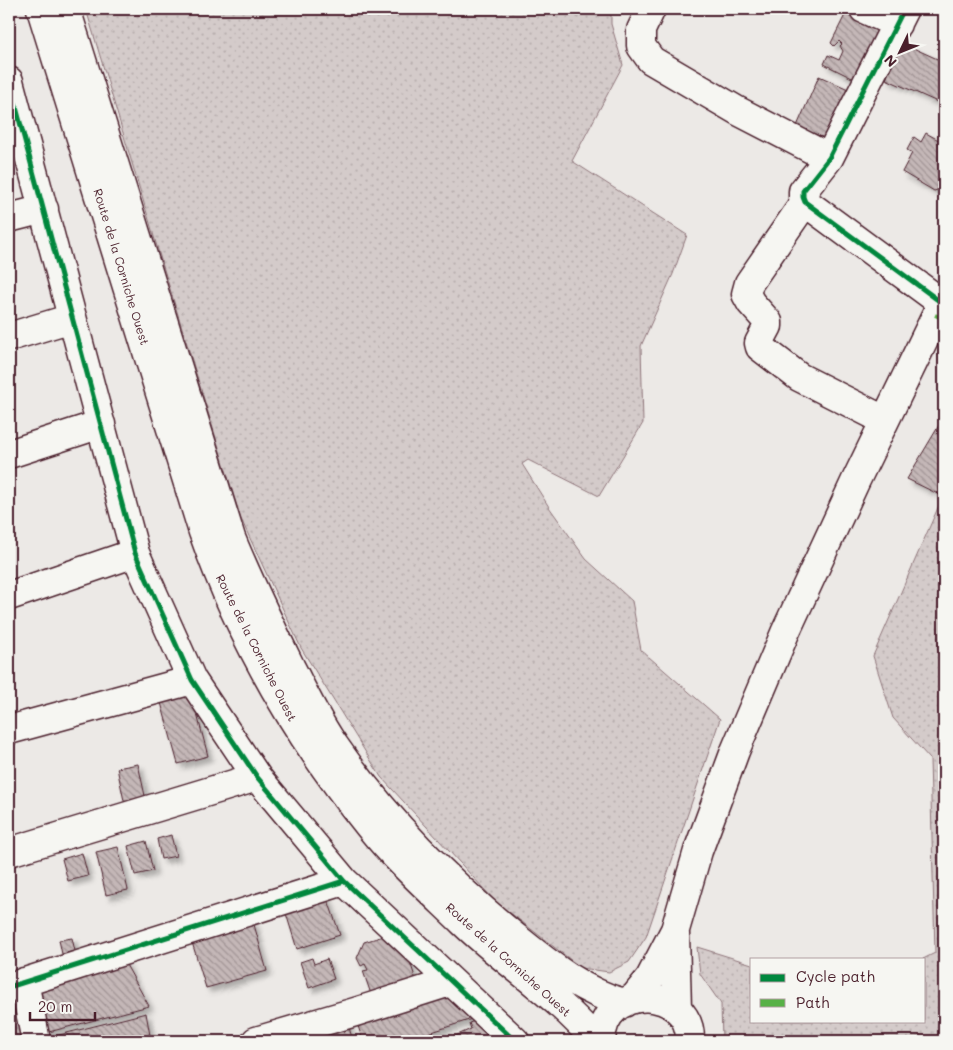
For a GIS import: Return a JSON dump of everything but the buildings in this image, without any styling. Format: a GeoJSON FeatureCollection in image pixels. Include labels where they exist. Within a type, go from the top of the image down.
{"type":"FeatureCollection","features":[{"type":"Feature","properties":{"kind":"main road","name":"Route de la Corniche Ouest"},"geometry":{"type":"LineString","coordinates":[[42,9],[203,532],[216,569],[264,667],[296,725],[325,769],[369,827],[396,857],[466,924],[555,1000],[596,1041]]}},
{"type":"Feature","properties":{"kind":"main road","name":"Route de la Corniche Ouest"},"geometry":{"type":"LineString","coordinates":[[66,9],[231,538],[248,581],[310,705],[334,746],[370,794],[439,870],[478,906],[566,976],[597,993],[628,1001]]}},
{"type":"Feature","properties":{"kind":"main road"},"geometry":{"type":"LineString","coordinates":[[651,9],[641,30],[641,46],[651,60],[738,111],[829,158]]}},
{"type":"Feature","properties":{"kind":"main road"},"geometry":{"type":"LineString","coordinates":[[602,1041],[606,1021],[614,1011],[628,1001],[650,978],[675,930],[698,851],[735,751],[785,633],[884,420],[943,301],[806,202],[803,197],[804,191],[829,158],[900,16],[864,9]]}},
{"type":"Feature","properties":{"kind":"main road"},"geometry":{"type":"LineString","coordinates":[[9,83],[135,553],[192,680],[257,777],[344,881],[515,1041]]}},
{"type":"Feature","properties":{"kind":"main road"},"geometry":{"type":"LineString","coordinates":[[806,202],[749,283],[746,294],[751,303],[768,322],[768,326],[759,343],[760,347],[800,377],[884,420]]}},
{"type":"Feature","properties":{"kind":"main road"},"geometry":{"type":"LineString","coordinates":[[9,218],[44,209]]}},
{"type":"Feature","properties":{"kind":"main road"},"geometry":{"type":"LineString","coordinates":[[9,337],[72,318]]}},
{"type":"Feature","properties":{"kind":"main road"},"geometry":{"type":"LineString","coordinates":[[9,454],[100,424]]}},
{"type":"Feature","properties":{"kind":"main road"},"geometry":{"type":"LineString","coordinates":[[9,596],[135,553]]}},
{"type":"Feature","properties":{"kind":"main road"},"geometry":{"type":"LineString","coordinates":[[9,730],[192,680]]}},
{"type":"Feature","properties":{"kind":"main road"},"geometry":{"type":"LineString","coordinates":[[9,852],[257,777]]}},
{"type":"Feature","properties":{"kind":"main road"},"geometry":{"type":"LineString","coordinates":[[36,1041],[16,985],[344,881]]}},
{"type":"Feature","properties":{"kind":"main road"},"geometry":{"type":"LineString","coordinates":[[675,930],[676,1010]]}},
{"type":"Feature","properties":{"kind":"main road"},"geometry":{"type":"LineString","coordinates":[[256,1041],[450,982]]}},
{"type":"Feature","properties":{"kind":"main road"},"geometry":{"type":"LineString","coordinates":[[628,1001],[644,997],[656,998],[667,1002],[686,1022],[690,1041]]}},
{"type":"Feature","properties":{"kind":"shaded area"},"geometry":{"type":"Polygon","coordinates":[[[86,9],[611,9],[611,24],[623,65],[572,161],[687,235],[673,274],[641,346],[643,423],[599,496],[528,460],[522,464],[549,507],[586,559],[632,601],[641,650],[720,719],[646,937],[629,962],[609,972],[581,968],[495,901],[381,777],[301,648],[241,519],[86,9]]]}},
{"type":"Feature","properties":{"kind":"shaded area"},"geometry":{"type":"Polygon","coordinates":[[[944,494],[944,1041],[722,1041],[721,1004],[700,974],[697,947],[750,963],[750,1022],[926,1022],[925,958],[935,953],[930,759],[893,718],[873,656],[944,494]]]}},
{"type":"Feature","properties":{"kind":"marked path"},"geometry":{"type":"LineString","coordinates":[[935,315],[944,319]]}},
{"type":"Feature","properties":{"kind":"cycle path"},"geometry":{"type":"LineString","coordinates":[[904,9],[829,158],[803,191],[803,197],[805,202],[942,303]]}},
{"type":"Feature","properties":{"kind":"cycle path"},"geometry":{"type":"LineString","coordinates":[[9,81],[135,553],[192,680],[257,777],[344,881],[515,1041]]}},
{"type":"Feature","properties":{"kind":"cycle path"},"geometry":{"type":"LineString","coordinates":[[9,987],[344,881]]}}]}
